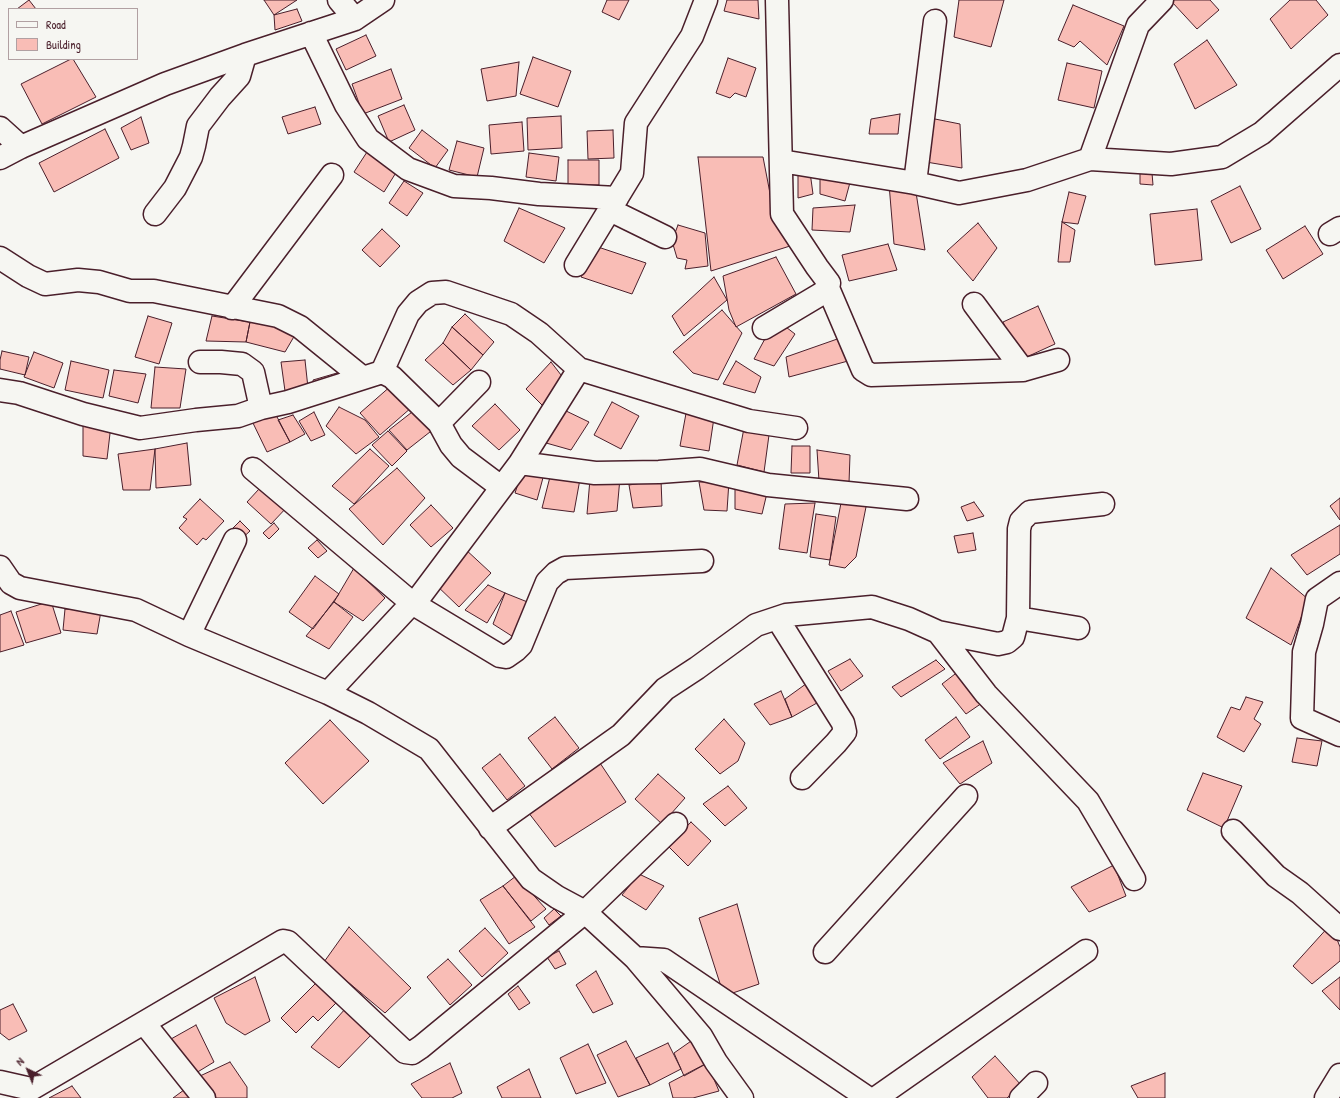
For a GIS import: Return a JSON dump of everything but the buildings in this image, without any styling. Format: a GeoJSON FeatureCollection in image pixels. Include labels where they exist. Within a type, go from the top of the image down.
{"type":"FeatureCollection","features":[{"type":"Feature","properties":{"kind":"street"},"geometry":{"type":"LineString","coordinates":[[339,0],[355,19]]}},
{"type":"Feature","properties":{"kind":"street"},"geometry":{"type":"LineString","coordinates":[[0,158],[21,147],[165,84],[245,55],[355,19],[383,0]]}},
{"type":"Feature","properties":{"kind":"street"},"geometry":{"type":"LineString","coordinates":[[576,265],[632,173],[636,123],[692,36],[706,0]]}},
{"type":"Feature","properties":{"kind":"street"},"geometry":{"type":"LineString","coordinates":[[777,0],[782,214],[829,283],[828,288],[863,370],[871,375],[1023,370],[1058,360]]}},
{"type":"Feature","properties":{"kind":"street"},"geometry":{"type":"LineString","coordinates":[[1090,159],[1138,25],[1162,0]]}},
{"type":"Feature","properties":{"kind":"street"},"geometry":{"type":"LineString","coordinates":[[915,183],[934,21]]}},
{"type":"Feature","properties":{"kind":"street"},"geometry":{"type":"LineString","coordinates":[[311,34],[346,105],[368,139],[408,169],[454,186],[491,188],[613,204],[665,237]]}},
{"type":"Feature","properties":{"kind":"street"},"geometry":{"type":"LineString","coordinates":[[155,214],[175,188],[190,157],[198,126],[220,97],[239,76],[245,55]]}},
{"type":"Feature","properties":{"kind":"street"},"geometry":{"type":"LineString","coordinates":[[781,161],[915,183],[958,193],[1027,180],[1090,159],[1171,164],[1222,156],[1262,134],[1340,65]]}},
{"type":"Feature","properties":{"kind":"street"},"geometry":{"type":"LineString","coordinates":[[0,128],[21,147]]}},
{"type":"Feature","properties":{"kind":"street"},"geometry":{"type":"LineString","coordinates":[[232,308],[332,176]]}},
{"type":"Feature","properties":{"kind":"street"},"geometry":{"type":"LineString","coordinates":[[0,258],[28,276],[44,284],[78,280],[99,282],[130,291],[154,291],[232,308],[278,316],[300,327],[373,375],[392,378],[438,423],[451,445],[461,457],[501,487]]}},
{"type":"Feature","properties":{"kind":"street"},"geometry":{"type":"LineString","coordinates":[[764,328],[821,294],[828,288]]}},
{"type":"Feature","properties":{"kind":"street"},"geometry":{"type":"LineString","coordinates":[[0,390],[19,393],[82,414],[140,428],[238,416],[260,408],[288,402],[373,375],[408,314],[418,302],[432,293],[446,292],[511,314],[539,333],[579,369],[749,421],[796,428]]}},
{"type":"Feature","properties":{"kind":"street"},"geometry":{"type":"LineString","coordinates":[[974,304],[1023,370]]}},
{"type":"Feature","properties":{"kind":"street"},"geometry":{"type":"LineString","coordinates":[[200,362],[242,364],[254,372],[260,408]]}},
{"type":"Feature","properties":{"kind":"street"},"geometry":{"type":"LineString","coordinates":[[328,693],[412,603],[418,599],[520,463],[579,369]]}},
{"type":"Feature","properties":{"kind":"street"},"geometry":{"type":"LineString","coordinates":[[438,423],[480,382]]}},
{"type":"Feature","properties":{"kind":"street"},"geometry":{"type":"LineString","coordinates":[[520,463],[595,473],[660,472],[700,469],[768,485],[907,499]]}},
{"type":"Feature","properties":{"kind":"street"},"geometry":{"type":"LineString","coordinates":[[253,469],[412,603],[500,656],[506,657],[521,645],[547,582],[556,573],[565,568],[702,561]]}},
{"type":"Feature","properties":{"kind":"street"},"geometry":{"type":"LineString","coordinates":[[490,828],[621,735],[665,689],[756,625],[786,615],[872,607],[909,619],[938,632],[998,644],[1007,642],[1013,636],[1018,618],[1019,529],[1021,521],[1030,512],[1103,504]]}},
{"type":"Feature","properties":{"kind":"street"},"geometry":{"type":"LineString","coordinates":[[189,635],[235,540]]}},
{"type":"Feature","properties":{"kind":"street"},"geometry":{"type":"LineString","coordinates":[[0,567],[11,583],[20,588],[136,610],[189,635],[328,693],[368,713],[429,749],[531,879],[557,897],[586,912],[636,958],[701,1036],[716,1062],[740,1097]]}},
{"type":"Feature","properties":{"kind":"street"},"geometry":{"type":"LineString","coordinates":[[1340,583],[1317,598],[1312,624],[1304,652],[1302,718],[1340,735]]}},
{"type":"Feature","properties":{"kind":"street"},"geometry":{"type":"LineString","coordinates":[[777,618],[843,723],[845,732],[802,778]]}},
{"type":"Feature","properties":{"kind":"street"},"geometry":{"type":"LineString","coordinates":[[1018,618],[1078,628]]}},
{"type":"Feature","properties":{"kind":"street"},"geometry":{"type":"LineString","coordinates":[[938,632],[986,694],[1088,801],[1134,879]]}},
{"type":"Feature","properties":{"kind":"street"},"geometry":{"type":"LineString","coordinates":[[825,952],[966,796]]}},
{"type":"Feature","properties":{"kind":"street"},"geometry":{"type":"LineString","coordinates":[[11,1088],[31,1090],[282,941],[288,942],[405,1052],[412,1053],[422,1047],[586,912],[676,824]]}},
{"type":"Feature","properties":{"kind":"street"},"geometry":{"type":"LineString","coordinates":[[1233,831],[1276,876],[1300,893],[1340,929]]}},
{"type":"Feature","properties":{"kind":"street"},"geometry":{"type":"LineString","coordinates":[[876,1098],[1086,951]]}},
{"type":"Feature","properties":{"kind":"street"},"geometry":{"type":"LineString","coordinates":[[636,958],[664,960],[868,1098]]}},
{"type":"Feature","properties":{"kind":"street"},"geometry":{"type":"LineString","coordinates":[[144,1023],[204,1098]]}},
{"type":"Feature","properties":{"kind":"street"},"geometry":{"type":"LineString","coordinates":[[1326,1098],[1340,1076]]}}]}
